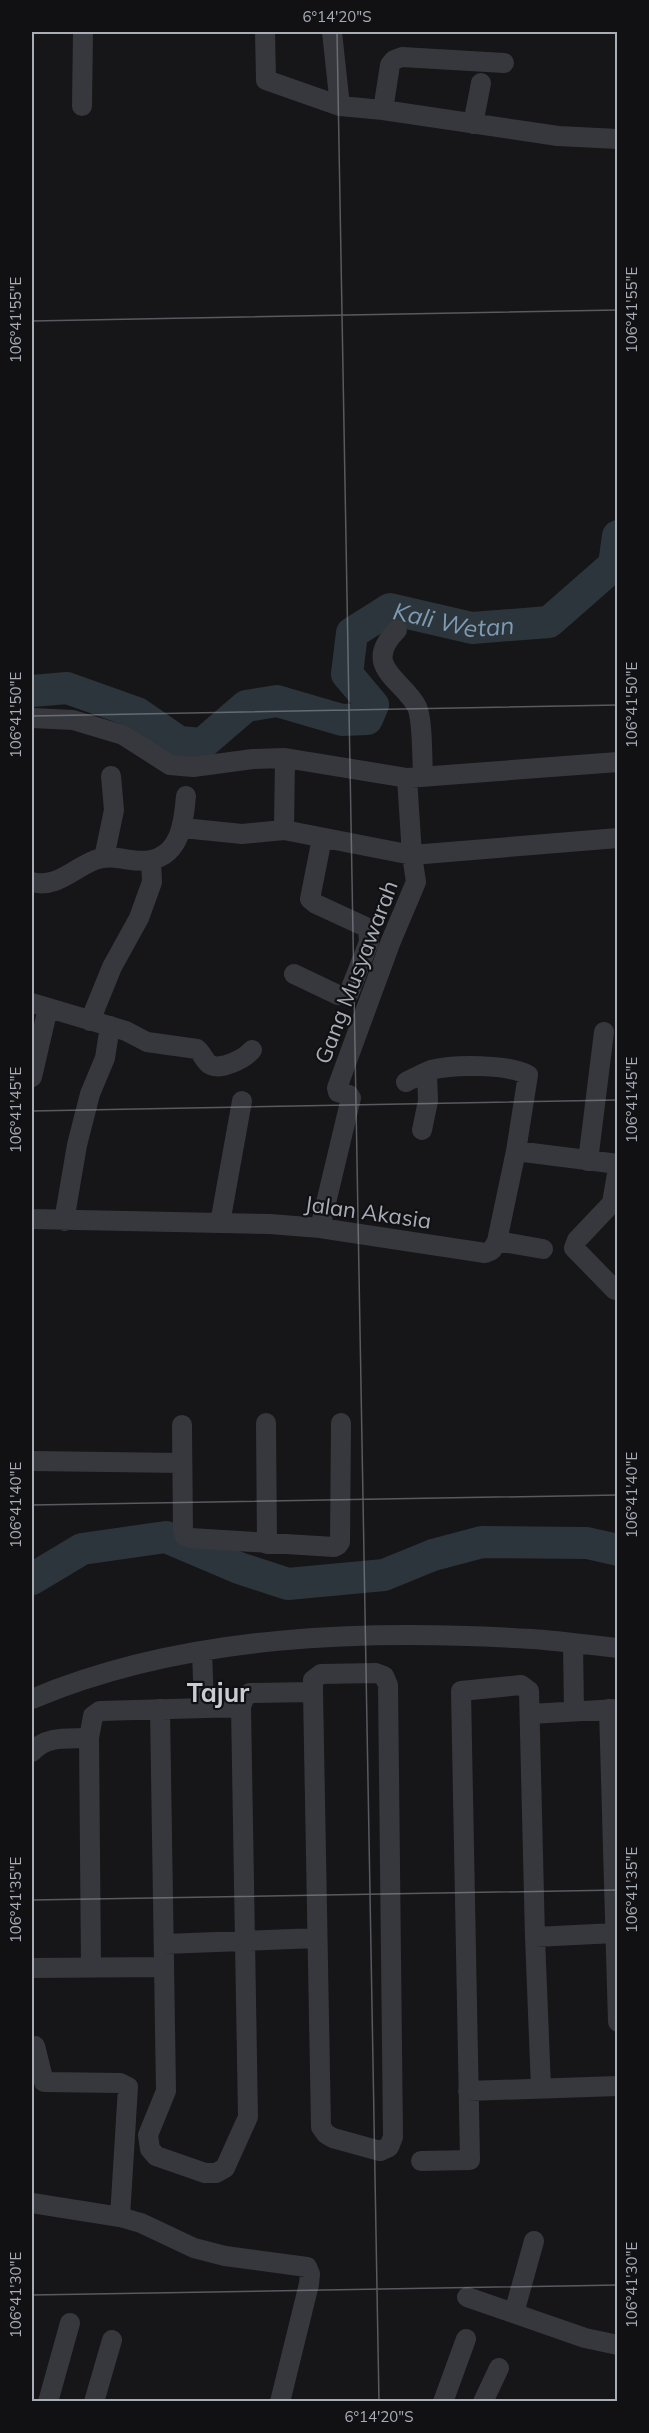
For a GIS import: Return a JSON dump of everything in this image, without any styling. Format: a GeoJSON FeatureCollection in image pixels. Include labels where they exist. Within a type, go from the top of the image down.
{"type":"FeatureCollection","features":[{"type":"Feature","properties":{"kind":"street"},"geometry":{"type":"LineString","coordinates":[[82,32],[82,106]]}},
{"type":"Feature","properties":{"kind":"street"},"geometry":{"type":"LineString","coordinates":[[265,32],[266,80],[340,106],[383,110],[558,136],[618,138]]}},
{"type":"Feature","properties":{"kind":"street"},"geometry":{"type":"LineString","coordinates":[[332,32],[340,106]]}},
{"type":"Feature","properties":{"kind":"street"},"geometry":{"type":"LineString","coordinates":[[383,110],[390,65],[393,60],[402,57],[504,63]]}},
{"type":"Feature","properties":{"kind":"street"},"geometry":{"type":"LineString","coordinates":[[472,124],[482,83]]}},
{"type":"Feature","properties":{"kind":"street"},"geometry":{"type":"LineString","coordinates":[[397,630],[386,645],[383,657],[391,677],[418,709],[412,855]]}},
{"type":"Feature","properties":{"kind":"street"},"geometry":{"type":"LineString","coordinates":[[32,718],[73,720],[123,735],[170,765],[193,766],[285,758],[415,777],[618,762]]}},
{"type":"Feature","properties":{"kind":"street"},"geometry":{"type":"LineString","coordinates":[[284,830],[285,758]]}},
{"type":"Feature","properties":{"kind":"street"},"geometry":{"type":"LineString","coordinates":[[104,858],[114,810],[111,776]]}},
{"type":"Feature","properties":{"kind":"street"},"geometry":{"type":"LineString","coordinates":[[32,882],[40,884],[54,881],[104,858],[151,860],[173,846],[183,828],[186,796]]}},
{"type":"Feature","properties":{"kind":"street"},"geometry":{"type":"LineString","coordinates":[[183,828],[242,834],[284,830],[412,855],[618,838]]}},
{"type":"Feature","properties":{"kind":"street"},"geometry":{"type":"LineString","coordinates":[[294,974],[338,996],[344,996],[349,993],[369,942],[368,928],[310,899],[322,838]]}},
{"type":"Feature","properties":{"kind":"street","name":"Gang Musyawarah"},"geometry":{"type":"LineString","coordinates":[[320,1228],[351,1097],[338,1092],[337,1089],[391,941],[416,882],[412,855]]}},
{"type":"Feature","properties":{"kind":"street"},"geometry":{"type":"LineString","coordinates":[[90,1021],[111,967],[138,918],[152,882],[151,860]]}},
{"type":"Feature","properties":{"kind":"street"},"geometry":{"type":"LineString","coordinates":[[32,1077],[40,1006],[110,1026],[157,1045],[197,1048],[208,1064],[214,1066],[220,1067],[242,1058],[252,1050]]}},
{"type":"Feature","properties":{"kind":"street"},"geometry":{"type":"LineString","coordinates":[[64,1221],[77,1145],[90,1094],[105,1058],[110,1026]]}},
{"type":"Feature","properties":{"kind":"street"},"geometry":{"type":"LineString","coordinates":[[588,1161],[604,1032]]}},
{"type":"Feature","properties":{"kind":"street"},"geometry":{"type":"LineString","coordinates":[[406,1082],[427,1072],[467,1067],[507,1068],[528,1075],[516,1151],[497,1241],[543,1249]]}},
{"type":"Feature","properties":{"kind":"street"},"geometry":{"type":"LineString","coordinates":[[422,1130],[428,1101],[427,1072]]}},
{"type":"Feature","properties":{"kind":"street"},"geometry":{"type":"LineString","coordinates":[[220,1223],[242,1101]]}},
{"type":"Feature","properties":{"kind":"street"},"geometry":{"type":"LineString","coordinates":[[516,1151],[618,1166],[612,1203],[577,1240],[574,1248],[615,1290]]}},
{"type":"Feature","properties":{"kind":"street","name":"Jalan Akasia"},"geometry":{"type":"LineString","coordinates":[[32,1219],[270,1224],[320,1228],[485,1252],[492,1250],[497,1241]]}},
{"type":"Feature","properties":{"kind":"street"},"geometry":{"type":"LineString","coordinates":[[266,1423],[267,1544]]}},
{"type":"Feature","properties":{"kind":"street"},"geometry":{"type":"LineString","coordinates":[[182,1425],[181,1463],[185,1536],[267,1544],[338,1545],[340,1423]]}},
{"type":"Feature","properties":{"kind":"street"},"geometry":{"type":"LineString","coordinates":[[32,1461],[181,1463]]}},
{"type":"Feature","properties":{"kind":"street"},"geometry":{"type":"LineString","coordinates":[[32,1699],[75,1681],[145,1661],[361,1636],[490,1636],[618,1648]]}},
{"type":"Feature","properties":{"kind":"street"},"geometry":{"type":"LineString","coordinates":[[573,1644],[574,1711]]}},
{"type":"Feature","properties":{"kind":"street"},"geometry":{"type":"LineString","coordinates":[[197,1707],[198,1655]]}},
{"type":"Feature","properties":{"kind":"street"},"geometry":{"type":"LineString","coordinates":[[376,1672],[384,1676],[388,1685],[393,2137],[389,2147],[380,2151],[326,2134],[321,2127],[317,1938],[313,1680],[321,1674],[376,1672]]}},
{"type":"Feature","properties":{"kind":"street"},"geometry":{"type":"LineString","coordinates":[[421,2161],[470,2160],[461,1691],[521,1685],[529,1691],[541,2088]]}},
{"type":"Feature","properties":{"kind":"street"},"geometry":{"type":"LineString","coordinates":[[160,1709],[166,2091],[148,2135],[150,2149],[156,2156],[205,2173],[216,2173],[225,2168],[248,2117],[241,1707],[244,1698],[250,1694],[313,1692]]}},
{"type":"Feature","properties":{"kind":"street"},"geometry":{"type":"LineString","coordinates":[[91,1968],[89,1738],[93,1716],[100,1711],[241,1707]]}},
{"type":"Feature","properties":{"kind":"street"},"geometry":{"type":"LineString","coordinates":[[530,1714],[613,1709],[618,2022]]}},
{"type":"Feature","properties":{"kind":"street"},"geometry":{"type":"LineString","coordinates":[[32,1752],[37,1746],[51,1739],[89,1738]]}},
{"type":"Feature","properties":{"kind":"street"},"geometry":{"type":"LineString","coordinates":[[535,1937],[615,1933]]}},
{"type":"Feature","properties":{"kind":"street"},"geometry":{"type":"LineString","coordinates":[[164,1944],[317,1938]]}},
{"type":"Feature","properties":{"kind":"street"},"geometry":{"type":"LineString","coordinates":[[32,1968],[164,1967]]}},
{"type":"Feature","properties":{"kind":"street"},"geometry":{"type":"LineString","coordinates":[[35,2046],[44,2082],[120,2083],[128,2087],[120,2217]]}},
{"type":"Feature","properties":{"kind":"street"},"geometry":{"type":"LineString","coordinates":[[468,2091],[618,2086]]}},
{"type":"Feature","properties":{"kind":"street"},"geometry":{"type":"LineString","coordinates":[[32,2203],[120,2217],[160,2231],[194,2248],[259,2262],[307,2267],[310,2274],[280,2402]]}},
{"type":"Feature","properties":{"kind":"street"},"geometry":{"type":"LineString","coordinates":[[514,2313],[534,2241]]}},
{"type":"Feature","properties":{"kind":"street"},"geometry":{"type":"LineString","coordinates":[[467,2297],[585,2338],[618,2345]]}},
{"type":"Feature","properties":{"kind":"street"},"geometry":{"type":"LineString","coordinates":[[48,2402],[70,2323]]}},
{"type":"Feature","properties":{"kind":"street"},"geometry":{"type":"LineString","coordinates":[[443,2402],[466,2339]]}},
{"type":"Feature","properties":{"kind":"street"},"geometry":{"type":"LineString","coordinates":[[94,2402],[112,2340]]}},
{"type":"Feature","properties":{"kind":"street"},"geometry":{"type":"LineString","coordinates":[[483,2402],[499,2368]]}},
{"type":"Feature","properties":{"kind":"waterway","name":"Kali Wetan"},"geometry":{"type":"LineString","coordinates":[[32,691],[67,688],[137,713],[179,742],[202,744],[246,706],[277,701],[342,720],[367,719],[373,705],[347,674],[352,633],[390,609],[472,628],[549,622],[614,565],[618,536]]}},
{"type":"Feature","properties":{"kind":"waterway"},"geometry":{"type":"LineString","coordinates":[[32,1579],[82,1549],[166,1537],[239,1568],[288,1584],[384,1575],[433,1555],[482,1542],[587,1543],[618,1550]]}},
{"type":"Feature","properties":{"kind":"district","name":"Tajur"},"geometry":{"type":"Point","coordinates":[218,1692]}}]}
